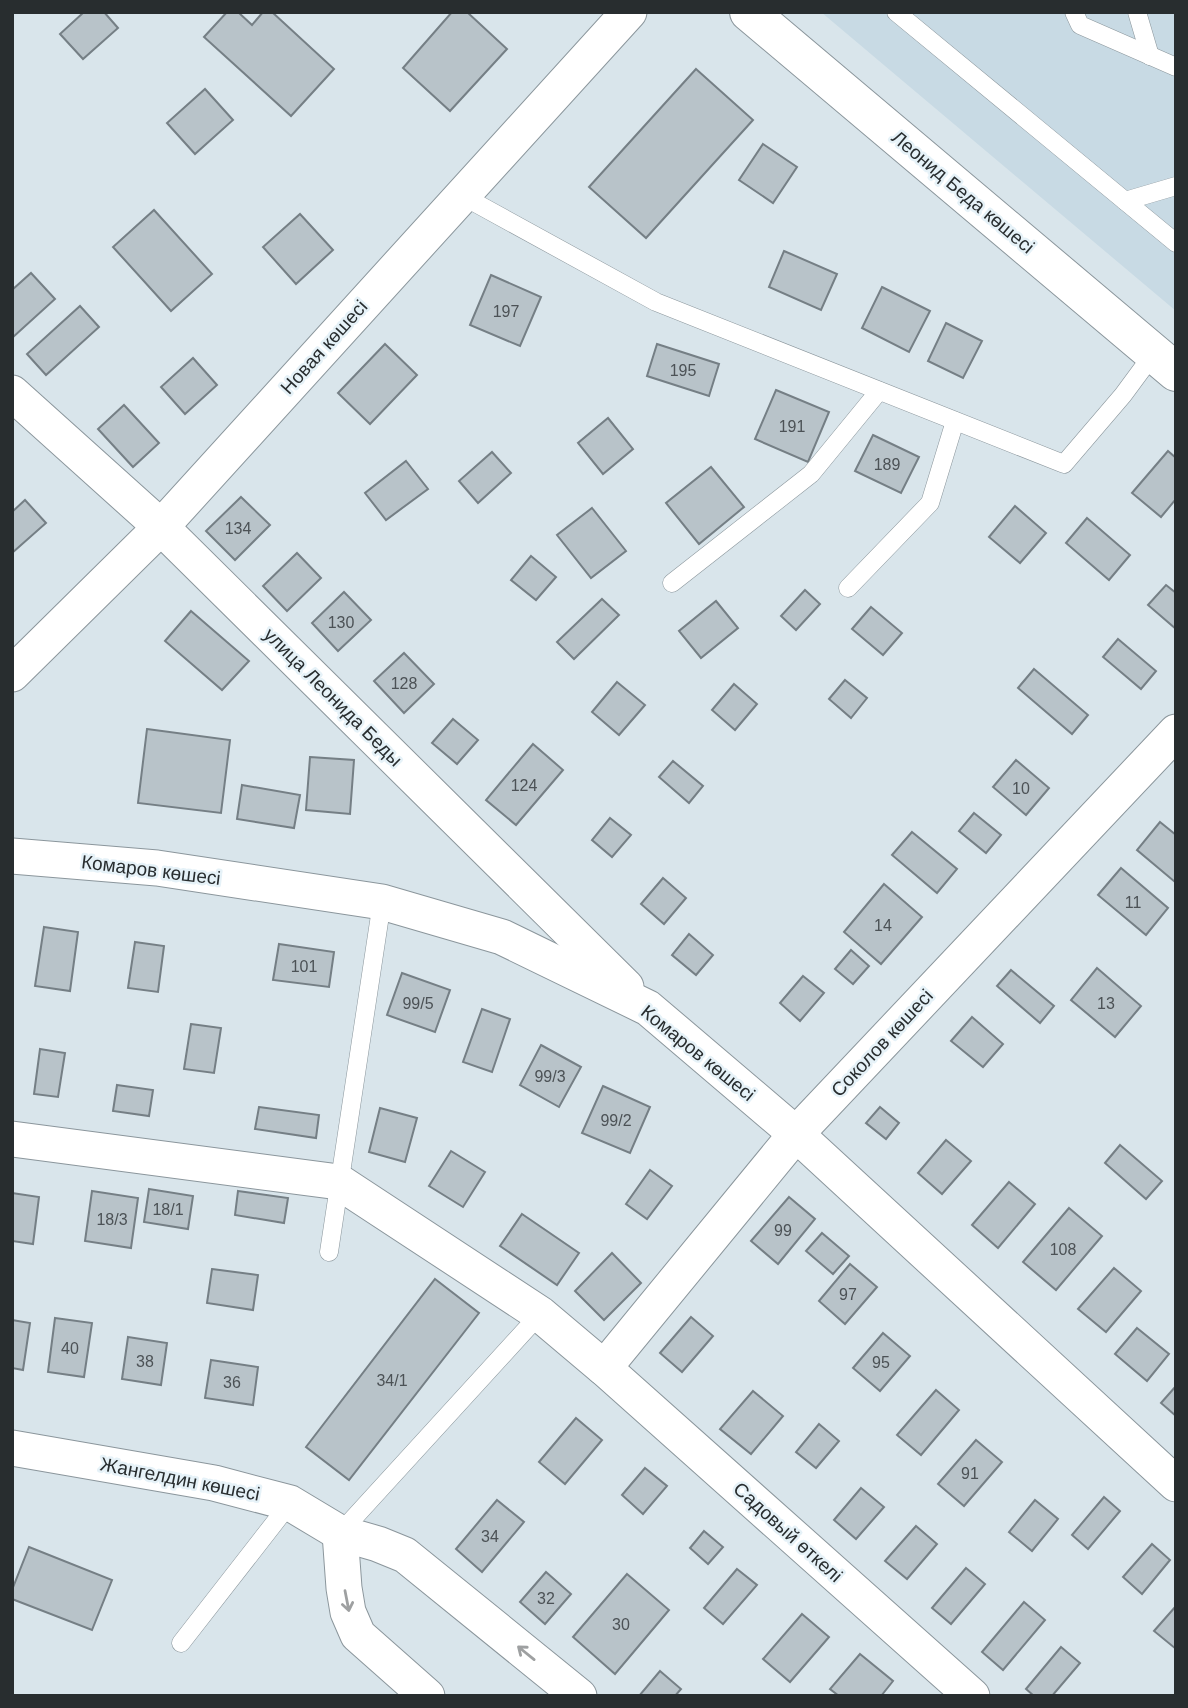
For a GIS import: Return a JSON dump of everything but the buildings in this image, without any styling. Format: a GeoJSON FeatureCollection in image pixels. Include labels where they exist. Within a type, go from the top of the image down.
{"type":"FeatureCollection","features":[{"type":"Feature","properties":{"kind":"street","name":"Новая көшесі"},"geometry":{"type":"LineString","coordinates":[[12,674],[161,527],[629,12]]}},
{"type":"Feature","properties":{"kind":"street","name":"Леонид Беда көшесі"},"geometry":{"type":"LineString","coordinates":[[749,12],[1165,362]]}},
{"type":"Feature","properties":{"kind":"street","name":"улица Леонида Беды"},"geometry":{"type":"LineString","coordinates":[[12,393],[161,527],[648,1008]]}},
{"type":"Feature","properties":{"kind":"street","name":"Соколов көшесі"},"geometry":{"type":"LineString","coordinates":[[604,1368],[796,1134],[1176,732]]}},
{"type":"Feature","properties":{"kind":"street","name":"Комаров көшесі"},"geometry":{"type":"LineString","coordinates":[[12,856],[157,868],[382,902],[502,937],[648,1008],[796,1134],[1176,1484]]}},
{"type":"Feature","properties":{"kind":"street"},"geometry":{"type":"LineString","coordinates":[[12,1139],[339,1182]]}},
{"type":"Feature","properties":{"kind":"street","name":"Садовый өткелі"},"geometry":{"type":"LineString","coordinates":[[339,1182],[540,1314],[972,1696]]}},
{"type":"Feature","properties":{"kind":"street","name":"Жангелдин көшесі"},"geometry":{"type":"LineString","coordinates":[[12,1448],[214,1483],[290,1503],[340,1533],[405,1555],[579,1696]]}},
{"type":"Feature","properties":{"kind":"street"},"geometry":{"type":"LineString","coordinates":[[340,1533],[348,1612],[358,1634],[427,1696]]}},
{"type":"Feature","properties":{"kind":"lane"},"geometry":{"type":"LineString","coordinates":[[896,12],[1176,243]]}},
{"type":"Feature","properties":{"kind":"lane"},"geometry":{"type":"LineString","coordinates":[[1074,12],[1080,25],[1176,67]]}},
{"type":"Feature","properties":{"kind":"lane"},"geometry":{"type":"LineString","coordinates":[[1137,12],[1150,56]]}},
{"type":"Feature","properties":{"kind":"lane"},"geometry":{"type":"LineString","coordinates":[[1125,201],[1176,186]]}},
{"type":"Feature","properties":{"kind":"lane"},"geometry":{"type":"LineString","coordinates":[[461,195],[656,302],[1064,464],[1123,395],[1165,362]]}},
{"type":"Feature","properties":{"kind":"lane"},"geometry":{"type":"LineString","coordinates":[[672,583],[811,474],[879,391]]}},
{"type":"Feature","properties":{"kind":"lane"},"geometry":{"type":"LineString","coordinates":[[848,588],[930,503],[955,421]]}},
{"type":"Feature","properties":{"kind":"lane"},"geometry":{"type":"LineString","coordinates":[[328,1252],[382,902]]}},
{"type":"Feature","properties":{"kind":"lane"},"geometry":{"type":"LineString","coordinates":[[340,1533],[540,1314]]}},
{"type":"Feature","properties":{"kind":"lane"},"geometry":{"type":"LineString","coordinates":[[181,1643],[290,1503]]}},
{"type":"Feature","properties":{"kind":"shaded area"},"geometry":{"type":"Polygon","coordinates":[[[821,12],[1176,12],[1176,311],[821,12]]]}}]}
